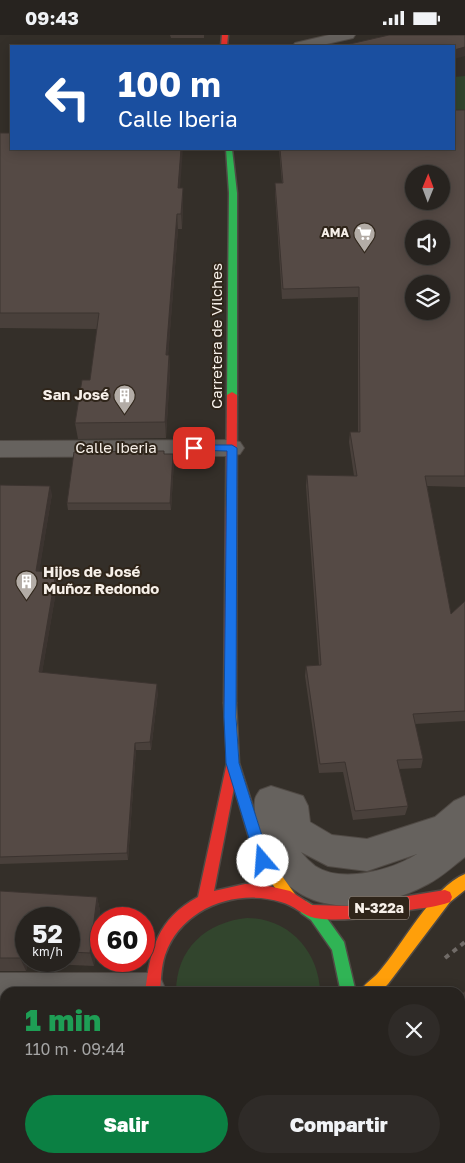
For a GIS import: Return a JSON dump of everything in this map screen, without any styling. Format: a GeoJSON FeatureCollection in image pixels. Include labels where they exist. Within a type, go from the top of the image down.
{"type":"FeatureCollection","features":[{"type":"Feature","properties":{"kind":"main road","name":"Carretera de Vilches"},"geometry":{"type":"LineString","coordinates":[[229,150],[233,193],[230,717],[233,763],[263,861],[290,897]]}},
{"type":"Feature","properties":{"kind":"main road","name":"Carretera de Vilches"},"geometry":{"type":"LineString","coordinates":[[205,899],[233,763]]}},
{"type":"Feature","properties":{"kind":"main road","name":"N-322a"},"geometry":{"type":"LineString","coordinates":[[374,987],[383,979],[445,897],[465,881]]}},
{"type":"Feature","properties":{"kind":"main road","name":"N-322a"},"geometry":{"type":"LineString","coordinates":[[151,987],[156,959],[166,935],[183,915],[205,899],[224,892],[244,889],[270,890],[290,897],[313,911],[328,927],[340,947],[348,974],[349,987]]}},
{"type":"Feature","properties":{"kind":"main road","name":"N-322a"},"geometry":{"type":"LineString","coordinates":[[313,911],[347,913],[445,897]]}},
{"type":"Feature","properties":{"kind":"street"},"geometry":{"type":"LineString","coordinates":[[304,45],[348,35]]}},
{"type":"Feature","properties":{"kind":"street","name":"Calle Iberia"},"geometry":{"type":"LineString","coordinates":[[0,449],[232,448]]}},
{"type":"Feature","properties":{"kind":"street"},"geometry":{"type":"LineString","coordinates":[[465,811],[446,829],[367,855],[328,850],[304,837],[295,829],[292,806],[271,800],[277,843],[287,862],[316,885],[328,889],[363,889],[393,883],[417,872],[465,837]]}},
{"type":"Feature","properties":{"kind":"lane"},"geometry":{"type":"LineString","coordinates":[[0,986],[50,987]]}},
{"type":"Feature","properties":{"kind":"green space"},"geometry":{"type":"Polygon","coordinates":[[[465,76],[465,131],[455,132],[455,77],[465,76]]]}},
{"type":"Feature","properties":{"kind":"green space"},"geometry":{"type":"Polygon","coordinates":[[[247,918],[262,920],[276,924],[288,931],[308,951],[314,964],[319,987],[176,987],[181,963],[196,940],[219,925],[247,918]]]}},
{"type":"Feature","properties":{"kind":"building"},"geometry":{"type":"Polygon","coordinates":[[[389,35],[465,35],[465,47],[455,50],[455,45],[345,45],[389,35]]]}},
{"type":"Feature","properties":{"kind":"building"},"geometry":{"type":"Polygon","coordinates":[[[455,110],[465,110],[465,476],[425,476],[451,614],[465,601],[465,711],[413,714],[423,759],[397,760],[408,806],[355,811],[345,762],[320,764],[306,666],[321,665],[307,475],[357,476],[350,432],[360,432],[359,287],[283,289],[275,183],[283,183],[280,150],[455,150],[455,110]]]}},
{"type":"Feature","properties":{"kind":"building"},"geometry":{"type":"Polygon","coordinates":[[[0,133],[10,133],[10,150],[181,150],[178,188],[183,188],[181,214],[177,214],[166,355],[169,355],[165,422],[75,423],[82,380],[90,380],[99,313],[0,313],[0,133]]]}},
{"type":"Feature","properties":{"kind":"building"},"geometry":{"type":"Polygon","coordinates":[[[164,451],[164,454],[173,454],[170,503],[67,503],[74,452],[164,451]]]}},
{"type":"Feature","properties":{"kind":"building"},"geometry":{"type":"Polygon","coordinates":[[[0,485],[50,486],[36,571],[56,572],[39,672],[157,684],[150,742],[135,743],[127,853],[0,857],[0,485]]]}},
{"type":"Feature","properties":{"kind":"building"},"geometry":{"type":"Polygon","coordinates":[[[0,891],[97,897],[96,907],[90,907],[90,953],[80,953],[80,907],[15,907],[15,958],[0,958],[0,891]]]}},
{"type":"Feature","properties":{"kind":"traffic: fast"},"geometry":{"type":"LineString","coordinates":[[229,150],[233,193],[232,395]]}},
{"type":"Feature","properties":{"kind":"traffic: fast"},"geometry":{"type":"LineString","coordinates":[[306,908],[316,915],[339,947],[348,987]]}},
{"type":"Feature","properties":{"kind":"traffic: slow"},"geometry":{"type":"LineString","coordinates":[[230,703],[233,763],[263,861],[290,897]]}},
{"type":"Feature","properties":{"kind":"traffic: slow"},"geometry":{"type":"LineString","coordinates":[[374,987],[383,979],[445,897],[465,881]]}},
{"type":"Feature","properties":{"kind":"traffic: jam"},"geometry":{"type":"LineString","coordinates":[[224,45],[225,35]]}},
{"type":"Feature","properties":{"kind":"traffic: jam"},"geometry":{"type":"LineString","coordinates":[[230,703],[232,395]]}},
{"type":"Feature","properties":{"kind":"traffic: jam"},"geometry":{"type":"LineString","coordinates":[[205,899],[232,767]]}},
{"type":"Feature","properties":{"kind":"traffic: jam"},"geometry":{"type":"LineString","coordinates":[[153,987],[155,964],[160,948],[181,917],[195,906],[211,898],[228,893],[264,891],[282,895],[306,908]]}},
{"type":"Feature","properties":{"kind":"traffic: jam"},"geometry":{"type":"LineString","coordinates":[[313,911],[347,913],[445,897]]}},
{"type":"Feature","properties":{"kind":"place","name":"AMA"},"geometry":{"type":"Point","coordinates":[365,252]}},
{"type":"Feature","properties":{"kind":"place","name":"San José"},"geometry":{"type":"Point","coordinates":[125,414]}},
{"type":"Feature","properties":{"kind":"place","name":"Hijos de José Muñoz Redondo"},"geometry":{"type":"Point","coordinates":[27,600]}},
{"type":"Feature","properties":{"kind":"route"},"geometry":{"type":"LineString","coordinates":[[194,448],[232,448],[230,717],[233,763],[263,861]]}}]}
